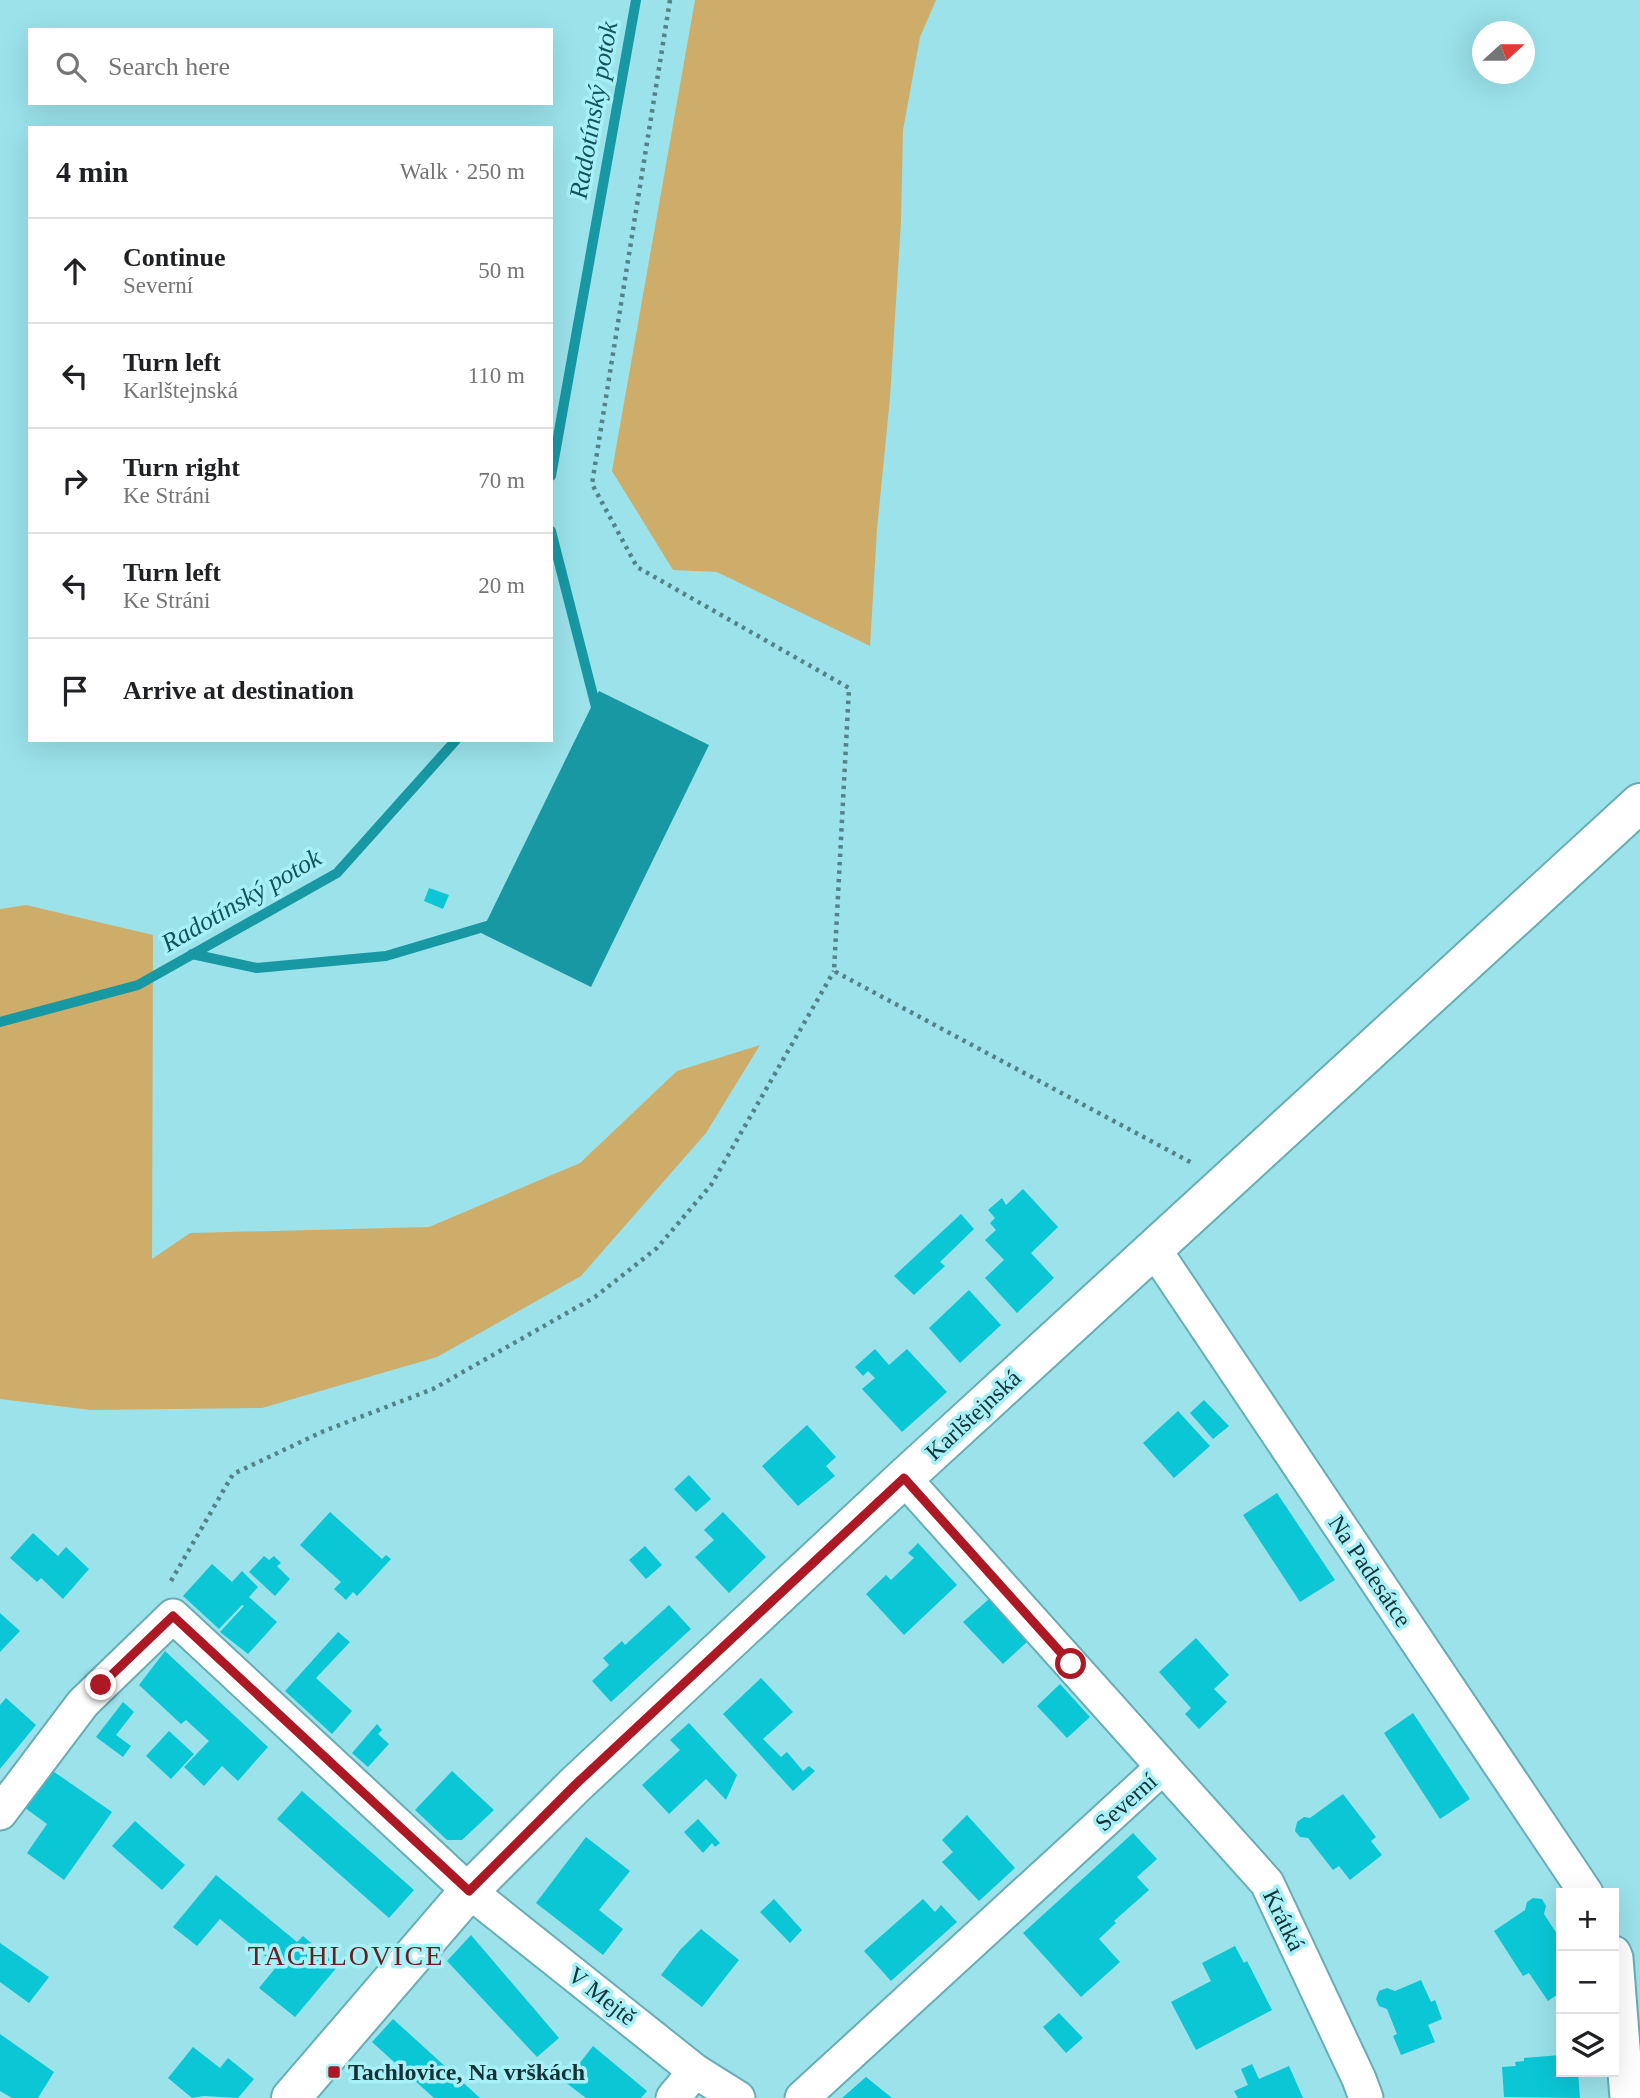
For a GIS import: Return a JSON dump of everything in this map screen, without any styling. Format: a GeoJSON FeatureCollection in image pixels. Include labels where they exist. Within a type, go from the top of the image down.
{"type":"FeatureCollection","features":[{"type":"Feature","properties":{"kind":"main road","name":"Karlštejnská"},"geometry":{"type":"LineString","coordinates":[[291,2098],[469,1891],[575,1785],[904,1478],[1640,803]]}},
{"type":"Feature","properties":{"kind":"street","name":"Na Padesátce"},"geometry":{"type":"LineString","coordinates":[[1154,1249],[1583,1888]]}},
{"type":"Feature","properties":{"kind":"street","name":"Severní"},"geometry":{"type":"LineString","coordinates":[[802,2098],[1163,1768],[904,1478]]}},
{"type":"Feature","properties":{"kind":"street"},"geometry":{"type":"LineString","coordinates":[[0,1813],[83,1703],[173,1616]]}},
{"type":"Feature","properties":{"kind":"street","name":"V Mejtě"},"geometry":{"type":"LineString","coordinates":[[173,1616],[469,1891],[695,2071],[738,2098]]}},
{"type":"Feature","properties":{"kind":"street","name":"Krátká"},"geometry":{"type":"LineString","coordinates":[[1163,1768],[1267,1883],[1366,2098]]}},
{"type":"Feature","properties":{"kind":"street"},"geometry":{"type":"LineString","coordinates":[[1619,1996],[1627,2098]]}},
{"type":"Feature","properties":{"kind":"street"},"geometry":{"type":"LineString","coordinates":[[673,2098],[695,2071]]}},
{"type":"Feature","properties":{"kind":"path"},"geometry":{"type":"LineString","coordinates":[[173,1616],[171,1578],[233,1474],[324,1430],[433,1389],[595,1297],[657,1248],[711,1185],[834,971],[849,688],[637,567],[592,484],[670,0]]}},
{"type":"Feature","properties":{"kind":"path"},"geometry":{"type":"LineString","coordinates":[[834,971],[1227,1181]]}},
{"type":"Feature","properties":{"kind":"shaded area"},"geometry":{"type":"Polygon","coordinates":[[[695,0],[936,0],[920,37],[903,130],[901,221],[890,398],[877,529],[870,646],[717,572],[673,570],[612,471],[695,0]]]}},
{"type":"Feature","properties":{"kind":"shaded area"},"geometry":{"type":"Polygon","coordinates":[[[26,905],[153,935],[152,1259],[190,1233],[429,1227],[580,1163],[677,1071],[760,1045],[706,1133],[581,1276],[437,1357],[262,1408],[91,1410],[0,1399],[0,909],[26,905]]]}},
{"type":"Feature","properties":{"kind":"water"},"geometry":{"type":"Polygon","coordinates":[[[599,691],[709,745],[591,987],[481,933],[599,691]]]}},
{"type":"Feature","properties":{"kind":"building"},"geometry":{"type":"Polygon","coordinates":[[[429,888],[449,895],[443,909],[424,901],[429,888]]]}},
{"type":"Feature","properties":{"kind":"building"},"geometry":{"type":"Polygon","coordinates":[[[1023,1189],[1058,1227],[1031,1253],[1054,1278],[1017,1313],[985,1278],[1004,1260],[985,1240],[996,1230],[990,1223],[995,1218],[988,1210],[1002,1198],[1006,1205],[1023,1189]]]}},
{"type":"Feature","properties":{"kind":"building"},"geometry":{"type":"Polygon","coordinates":[[[961,1214],[974,1229],[940,1262],[945,1266],[914,1295],[894,1276],[961,1214]]]}},
{"type":"Feature","properties":{"kind":"building"},"geometry":{"type":"Polygon","coordinates":[[[969,1290],[1001,1325],[960,1363],[929,1328],[969,1290]]]}},
{"type":"Feature","properties":{"kind":"building"},"geometry":{"type":"Polygon","coordinates":[[[875,1349],[889,1365],[907,1349],[947,1392],[902,1432],[862,1389],[875,1378],[868,1371],[863,1376],[855,1367],[875,1349]]]}},
{"type":"Feature","properties":{"kind":"building"},"geometry":{"type":"Polygon","coordinates":[[[1204,1400],[1229,1426],[1213,1439],[1190,1413],[1204,1400]]]}},
{"type":"Feature","properties":{"kind":"building"},"geometry":{"type":"Polygon","coordinates":[[[1178,1411],[1210,1446],[1174,1478],[1143,1443],[1178,1411]]]}},
{"type":"Feature","properties":{"kind":"building"},"geometry":{"type":"Polygon","coordinates":[[[807,1425],[836,1457],[826,1466],[835,1476],[798,1506],[762,1466],[807,1425]]]}},
{"type":"Feature","properties":{"kind":"building"},"geometry":{"type":"Polygon","coordinates":[[[689,1475],[711,1499],[696,1512],[674,1489],[689,1475]]]}},
{"type":"Feature","properties":{"kind":"building"},"geometry":{"type":"Polygon","coordinates":[[[1277,1493],[1335,1580],[1300,1602],[1243,1515],[1277,1493]]]}},
{"type":"Feature","properties":{"kind":"building"},"geometry":{"type":"Polygon","coordinates":[[[330,1512],[382,1559],[386,1555],[391,1559],[357,1596],[353,1592],[346,1600],[334,1589],[341,1582],[300,1545],[330,1512]]]}},
{"type":"Feature","properties":{"kind":"building"},"geometry":{"type":"Polygon","coordinates":[[[723,1512],[766,1557],[729,1593],[695,1557],[714,1540],[704,1530],[723,1512]]]}},
{"type":"Feature","properties":{"kind":"building"},"geometry":{"type":"Polygon","coordinates":[[[33,1533],[58,1556],[66,1547],[89,1569],[63,1599],[41,1578],[37,1582],[10,1558],[33,1533]]]}},
{"type":"Feature","properties":{"kind":"building"},"geometry":{"type":"Polygon","coordinates":[[[918,1543],[957,1585],[904,1635],[866,1594],[886,1575],[891,1580],[914,1558],[908,1553],[918,1543]]]}},
{"type":"Feature","properties":{"kind":"building"},"geometry":{"type":"Polygon","coordinates":[[[645,1546],[662,1565],[646,1579],[629,1560],[645,1546]]]}},
{"type":"Feature","properties":{"kind":"building"},"geometry":{"type":"Polygon","coordinates":[[[264,1556],[269,1560],[274,1556],[281,1563],[277,1566],[290,1579],[275,1596],[249,1572],[264,1556]]]}},
{"type":"Feature","properties":{"kind":"building"},"geometry":{"type":"Polygon","coordinates":[[[212,1564],[232,1582],[242,1571],[258,1587],[249,1597],[277,1622],[248,1654],[220,1632],[244,1606],[219,1629],[183,1596],[212,1564]]]}},
{"type":"Feature","properties":{"kind":"building"},"geometry":{"type":"Polygon","coordinates":[[[989,1599],[1028,1641],[1003,1664],[963,1622],[989,1599]]]}},
{"type":"Feature","properties":{"kind":"building"},"geometry":{"type":"Polygon","coordinates":[[[669,1605],[691,1629],[611,1702],[592,1681],[609,1665],[603,1658],[622,1641],[625,1645],[669,1605]]]}},
{"type":"Feature","properties":{"kind":"building"},"geometry":{"type":"Polygon","coordinates":[[[0,1613],[20,1631],[0,1652],[0,1613]]]}},
{"type":"Feature","properties":{"kind":"building"},"geometry":{"type":"Polygon","coordinates":[[[338,1632],[350,1642],[316,1678],[352,1711],[332,1734],[285,1691],[338,1632]]]}},
{"type":"Feature","properties":{"kind":"building"},"geometry":{"type":"Polygon","coordinates":[[[1196,1638],[1229,1675],[1214,1689],[1227,1702],[1199,1729],[1185,1714],[1191,1708],[1159,1672],[1196,1638]]]}},
{"type":"Feature","properties":{"kind":"building"},"geometry":{"type":"Polygon","coordinates":[[[165,1651],[268,1747],[238,1781],[222,1766],[204,1786],[184,1767],[209,1741],[186,1720],[181,1724],[139,1685],[165,1651]]]}},
{"type":"Feature","properties":{"kind":"building"},"geometry":{"type":"Polygon","coordinates":[[[761,1678],[793,1712],[763,1739],[781,1757],[787,1752],[803,1771],[809,1766],[815,1771],[793,1791],[723,1714],[761,1678]]]}},
{"type":"Feature","properties":{"kind":"building"},"geometry":{"type":"Polygon","coordinates":[[[1060,1684],[1090,1717],[1067,1738],[1037,1706],[1060,1684]]]}},
{"type":"Feature","properties":{"kind":"building"},"geometry":{"type":"Polygon","coordinates":[[[6,1698],[36,1725],[0,1769],[0,1705],[6,1698]]]}},
{"type":"Feature","properties":{"kind":"building"},"geometry":{"type":"Polygon","coordinates":[[[123,1702],[134,1712],[116,1735],[131,1746],[123,1757],[96,1737],[123,1702]]]}},
{"type":"Feature","properties":{"kind":"building"},"geometry":{"type":"Polygon","coordinates":[[[1413,1713],[1470,1799],[1440,1819],[1384,1733],[1413,1713]]]}},
{"type":"Feature","properties":{"kind":"building"},"geometry":{"type":"Polygon","coordinates":[[[689,1723],[737,1775],[726,1800],[706,1779],[669,1814],[642,1785],[680,1750],[670,1740],[689,1723]]]}},
{"type":"Feature","properties":{"kind":"building"},"geometry":{"type":"Polygon","coordinates":[[[377,1724],[382,1730],[378,1734],[389,1744],[368,1767],[352,1753],[377,1724]]]}},
{"type":"Feature","properties":{"kind":"building"},"geometry":{"type":"Polygon","coordinates":[[[169,1731],[194,1754],[171,1779],[146,1756],[169,1731]]]}},
{"type":"Feature","properties":{"kind":"building"},"geometry":{"type":"Polygon","coordinates":[[[47,1767],[112,1812],[64,1880],[27,1853],[47,1824],[21,1805],[47,1767]]]}},
{"type":"Feature","properties":{"kind":"building"},"geometry":{"type":"Polygon","coordinates":[[[452,1771],[494,1810],[462,1840],[447,1840],[415,1810],[452,1771]]]}},
{"type":"Feature","properties":{"kind":"building"},"geometry":{"type":"Polygon","coordinates":[[[302,1791],[414,1890],[389,1918],[277,1819],[302,1791]]]}},
{"type":"Feature","properties":{"kind":"building"},"geometry":{"type":"Polygon","coordinates":[[[1343,1794],[1376,1837],[1371,1841],[1382,1855],[1350,1880],[1339,1866],[1333,1870],[1308,1838],[1300,1837],[1295,1831],[1297,1822],[1304,1817],[1310,1818],[1343,1794]]]}},
{"type":"Feature","properties":{"kind":"building"},"geometry":{"type":"Polygon","coordinates":[[[967,1815],[1015,1868],[979,1901],[942,1862],[953,1852],[942,1840],[967,1815]]]}},
{"type":"Feature","properties":{"kind":"building"},"geometry":{"type":"Polygon","coordinates":[[[698,1819],[720,1843],[715,1847],[712,1843],[703,1853],[684,1832],[698,1819]]]}},
{"type":"Feature","properties":{"kind":"building"},"geometry":{"type":"Polygon","coordinates":[[[135,1821],[185,1865],[162,1890],[112,1846],[135,1821]]]}},
{"type":"Feature","properties":{"kind":"building"},"geometry":{"type":"Polygon","coordinates":[[[1133,1833],[1157,1859],[1137,1877],[1149,1890],[1114,1921],[1116,1923],[1099,1939],[1120,1962],[1081,1997],[1023,1933],[1133,1833]]]}},
{"type":"Feature","properties":{"kind":"building"},"geometry":{"type":"Polygon","coordinates":[[[586,1837],[630,1871],[599,1910],[623,1929],[603,1955],[536,1903],[586,1837]]]}},
{"type":"Feature","properties":{"kind":"building"},"geometry":{"type":"Polygon","coordinates":[[[216,1875],[297,1942],[303,1936],[338,1966],[295,2017],[259,1988],[277,1966],[220,1919],[197,1946],[173,1927],[216,1875]]]}},
{"type":"Feature","properties":{"kind":"building"},"geometry":{"type":"Polygon","coordinates":[[[1533,1898],[1542,1899],[1546,1906],[1544,1914],[1556,1932],[1556,1995],[1548,2001],[1529,1973],[1523,1976],[1494,1931],[1525,1910],[1527,1902],[1533,1898]]]}},
{"type":"Feature","properties":{"kind":"building"},"geometry":{"type":"Polygon","coordinates":[[[774,1899],[802,1930],[790,1943],[760,1912],[774,1899]]]}},
{"type":"Feature","properties":{"kind":"building"},"geometry":{"type":"Polygon","coordinates":[[[923,1899],[935,1912],[941,1905],[957,1922],[891,1981],[864,1951],[923,1899]]]}},
{"type":"Feature","properties":{"kind":"building"},"geometry":{"type":"Polygon","coordinates":[[[701,1929],[739,1960],[702,2007],[661,1975],[701,1929]]]}},
{"type":"Feature","properties":{"kind":"building"},"geometry":{"type":"Polygon","coordinates":[[[471,1935],[559,2038],[537,2057],[447,1961],[471,1935]]]}},
{"type":"Feature","properties":{"kind":"building"},"geometry":{"type":"Polygon","coordinates":[[[0,1943],[49,1977],[29,2003],[0,1982],[0,1943]]]}},
{"type":"Feature","properties":{"kind":"building"},"geometry":{"type":"Polygon","coordinates":[[[1235,1946],[1244,1963],[1247,1961],[1272,2010],[1196,2050],[1171,2002],[1211,1981],[1202,1963],[1235,1946]]]}},
{"type":"Feature","properties":{"kind":"building"},"geometry":{"type":"Polygon","coordinates":[[[1421,1980],[1431,2002],[1435,2000],[1442,2019],[1428,2025],[1435,2042],[1401,2055],[1393,2036],[1397,2034],[1387,2009],[1379,2006],[1376,1999],[1379,1991],[1387,1988],[1395,1991],[1421,1980]]]}},
{"type":"Feature","properties":{"kind":"building"},"geometry":{"type":"Polygon","coordinates":[[[1059,2013],[1083,2038],[1066,2053],[1043,2027],[1059,2013]]]}},
{"type":"Feature","properties":{"kind":"building"},"geometry":{"type":"Polygon","coordinates":[[[393,2019],[480,2098],[434,2098],[372,2042],[393,2019]]]}},
{"type":"Feature","properties":{"kind":"building"},"geometry":{"type":"Polygon","coordinates":[[[0,2034],[54,2072],[38,2098],[12,2098],[0,2091],[0,2034]]]}},
{"type":"Feature","properties":{"kind":"building"},"geometry":{"type":"Polygon","coordinates":[[[593,2046],[647,2091],[641,2098],[586,2098],[565,2082],[593,2046]]]}},
{"type":"Feature","properties":{"kind":"building"},"geometry":{"type":"Polygon","coordinates":[[[193,2047],[220,2068],[228,2058],[254,2079],[238,2098],[192,2098],[168,2078],[193,2047]]]}},
{"type":"Feature","properties":{"kind":"building"},"geometry":{"type":"Polygon","coordinates":[[[1556,2055],[1556,2077],[1578,2077],[1580,2098],[1504,2097],[1502,2067],[1516,2066],[1515,2062],[1524,2061],[1524,2058],[1556,2055]]]}},
{"type":"Feature","properties":{"kind":"building"},"geometry":{"type":"Polygon","coordinates":[[[1252,2064],[1259,2079],[1289,2066],[1303,2098],[1238,2098],[1234,2091],[1248,2085],[1241,2069],[1252,2064]]]}},
{"type":"Feature","properties":{"kind":"building"},"geometry":{"type":"Polygon","coordinates":[[[866,2077],[892,2098],[842,2098],[866,2077]]]}},
{"type":"Feature","properties":{"kind":"waterway","name":"Radotínský potok"},"geometry":{"type":"LineString","coordinates":[[553,465],[636,0]]}},
{"type":"Feature","properties":{"kind":"waterway"},"geometry":{"type":"LineString","coordinates":[[553,539],[598,715]]}},
{"type":"Feature","properties":{"kind":"waterway","name":"Radotínský potok"},"geometry":{"type":"LineString","coordinates":[[0,1022],[138,985],[337,873],[454,742]]}},
{"type":"Feature","properties":{"kind":"waterway"},"geometry":{"type":"LineString","coordinates":[[192,954],[257,968],[386,956],[497,923]]}},
{"type":"Feature","properties":{"kind":"place","name":"Tachlovice, Na vrškách"},"geometry":{"type":"Point","coordinates":[334,2072]}},
{"type":"Feature","properties":{"kind":"district","name":"TACHLOVICE"},"geometry":{"type":"Point","coordinates":[346,1955]}},
{"type":"Feature","properties":{"kind":"route"},"geometry":{"type":"LineString","coordinates":[[101,1685],[173,1616],[469,1891],[575,1785],[904,1478],[1071,1664]]}}]}
